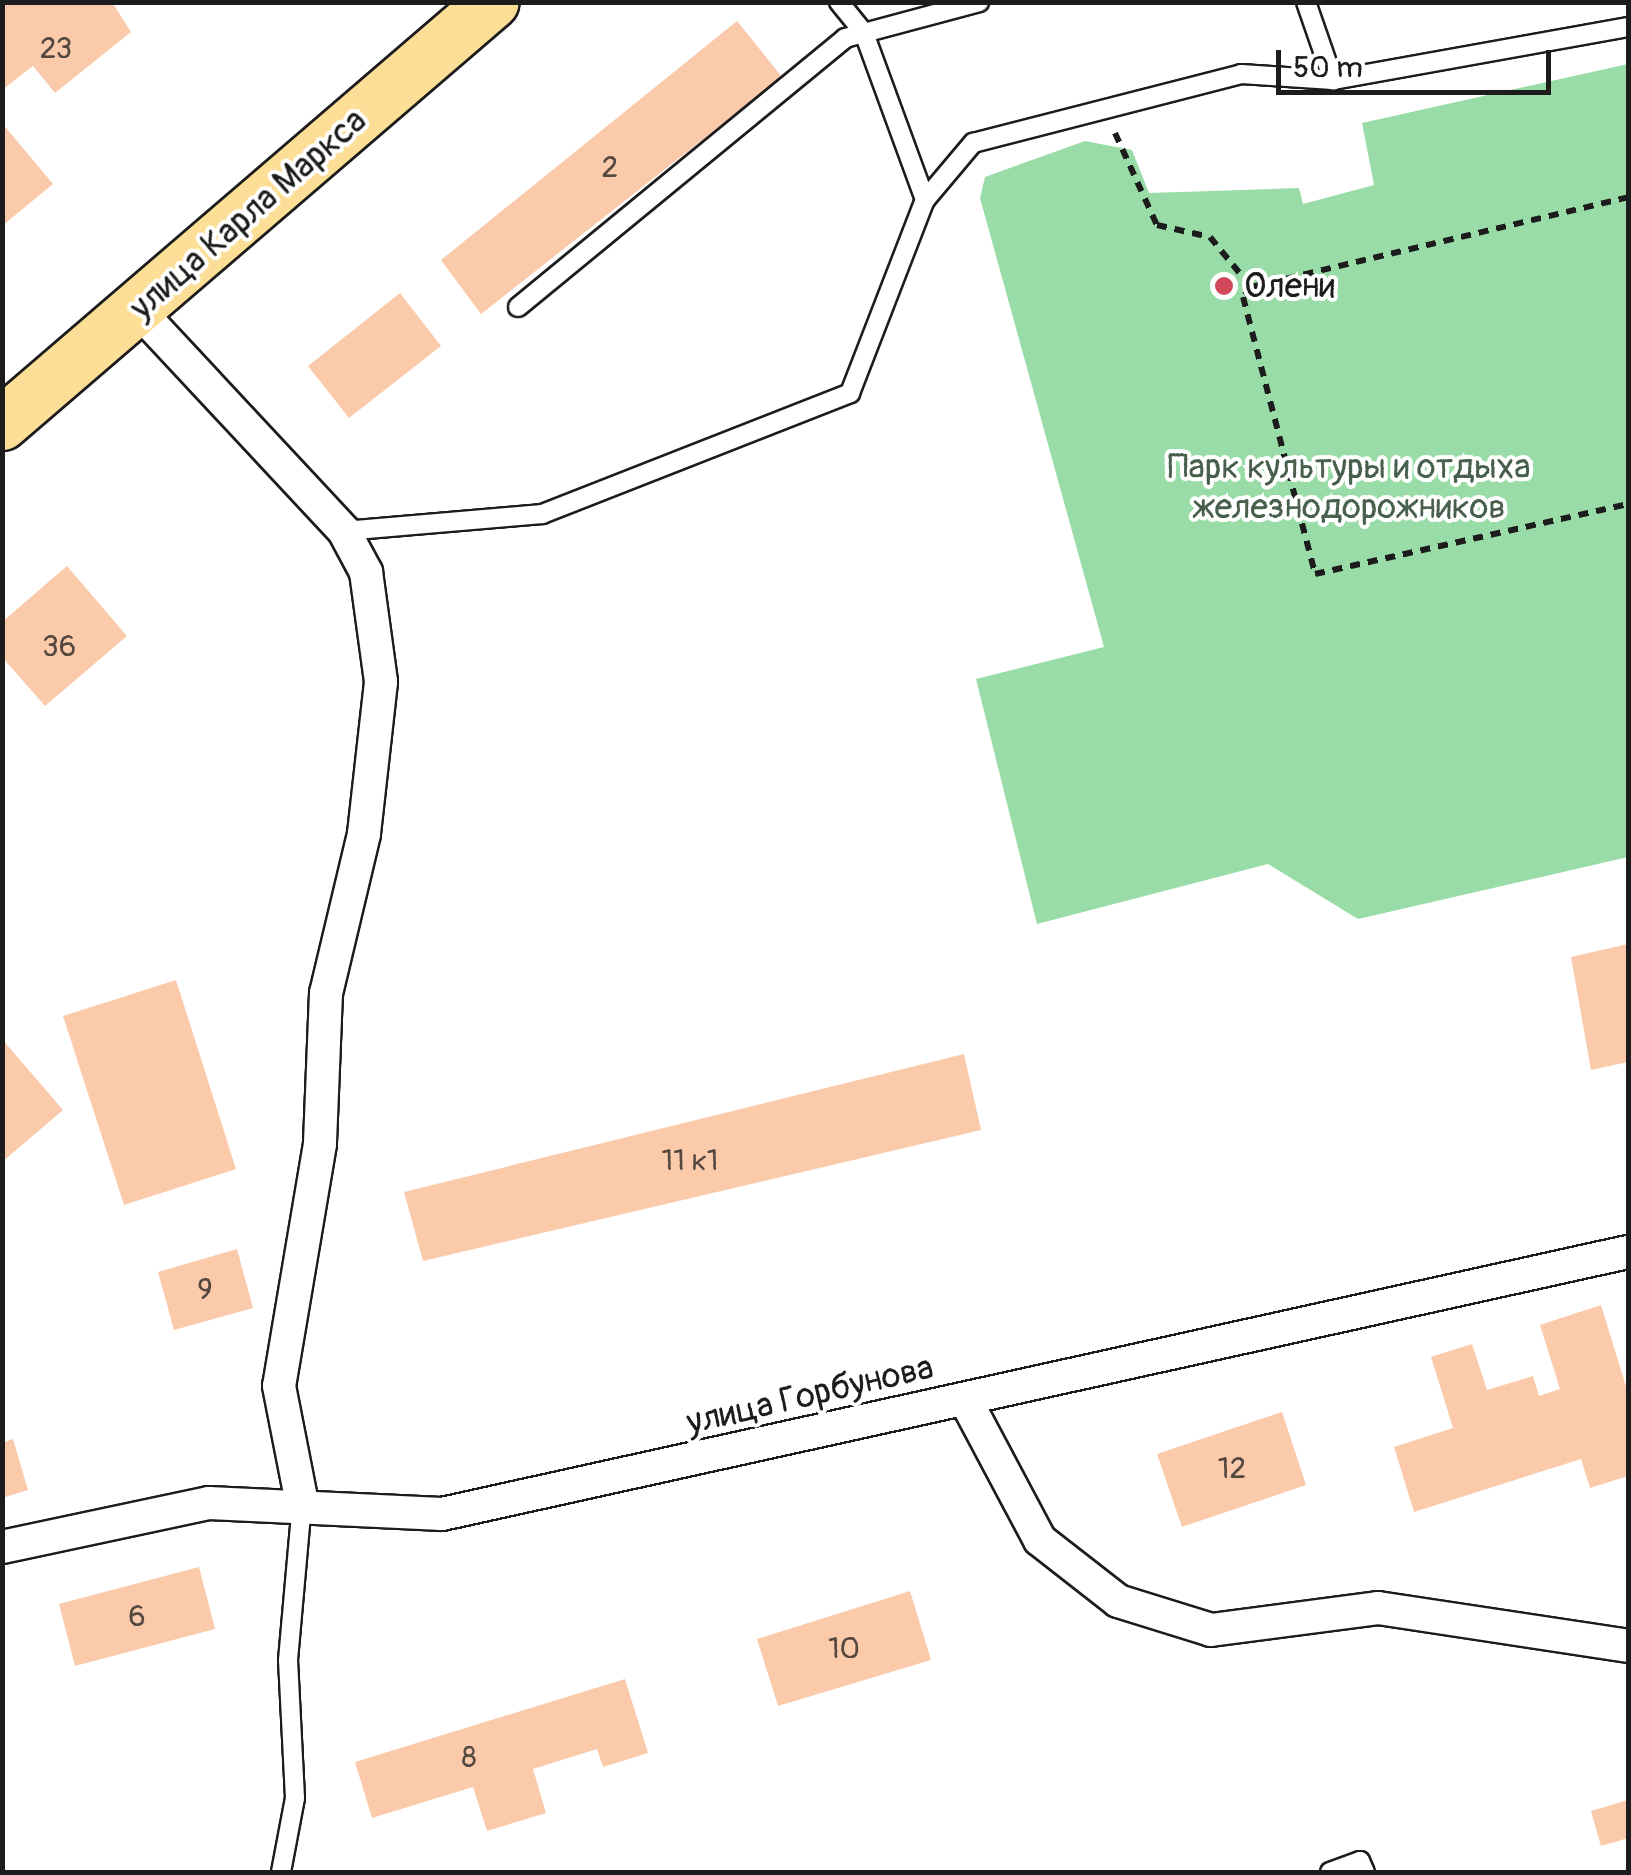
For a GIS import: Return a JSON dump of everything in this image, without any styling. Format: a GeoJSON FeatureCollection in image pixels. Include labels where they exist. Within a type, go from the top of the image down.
{"type":"FeatureCollection","features":[{"type":"Feature","properties":{"kind":"main road","name":"улица Карла Маркса"},"geometry":{"type":"LineString","coordinates":[[2,424],[492,2]]}},
{"type":"Feature","properties":{"kind":"street"},"geometry":{"type":"LineString","coordinates":[[138,310],[344,531],[366,572],[381,682],[364,834],[326,993],[320,1144],[279,1386],[302,1503]]}},
{"type":"Feature","properties":{"kind":"street","name":"улица Горбунова"},"geometry":{"type":"LineString","coordinates":[[2,1547],[210,1503],[302,1503],[442,1514],[1628,1252]]}},
{"type":"Feature","properties":{"kind":"street"},"geometry":{"type":"LineString","coordinates":[[966,1401],[1040,1540],[1118,1601],[1212,1630],[1378,1608],[1628,1646]]}},
{"type":"Feature","properties":{"kind":"lane"},"geometry":{"type":"LineString","coordinates":[[840,2],[864,33],[926,200]]}},
{"type":"Feature","properties":{"kind":"lane"},"geometry":{"type":"LineString","coordinates":[[518,307],[845,38],[979,2]]}},
{"type":"Feature","properties":{"kind":"lane"},"geometry":{"type":"LineString","coordinates":[[1306,2],[1333,80]]}},
{"type":"Feature","properties":{"kind":"lane"},"geometry":{"type":"LineString","coordinates":[[344,531],[542,514],[850,393],[926,200],[973,142],[1241,74],[1333,80],[1628,26]]}},
{"type":"Feature","properties":{"kind":"lane"},"geometry":{"type":"LineString","coordinates":[[281,1872],[294,1798],[288,1660],[302,1503]]}},
{"type":"Feature","properties":{"kind":"lane"},"geometry":{"type":"LineString","coordinates":[[1330,1872],[1360,1861],[1365,1872]]}},
{"type":"Feature","properties":{"kind":"path"},"geometry":{"type":"LineString","coordinates":[[1105,110],[1157,226],[1210,238],[1250,287]]}},
{"type":"Feature","properties":{"kind":"path"},"geometry":{"type":"LineString","coordinates":[[1628,197],[1250,287],[1243,297],[1315,574],[1628,504]]}},
{"type":"Feature","properties":{"kind":"green space","name":"Парк культуры и отдыха железнодорожников"},"geometry":{"type":"Polygon","coordinates":[[[1628,64],[1628,857],[1358,919],[1268,864],[1037,924],[976,679],[1104,647],[980,198],[985,177],[1085,141],[1132,150],[1149,193],[1299,188],[1303,204],[1374,185],[1362,123],[1628,64]]]}},
{"type":"Feature","properties":{"kind":"building"},"geometry":{"type":"Polygon","coordinates":[[[2,2],[112,2],[131,32],[55,93],[33,66],[2,90],[2,2]]]}},
{"type":"Feature","properties":{"kind":"building"},"geometry":{"type":"Polygon","coordinates":[[[737,21],[782,77],[481,314],[441,260],[737,21]]]}},
{"type":"Feature","properties":{"kind":"building"},"geometry":{"type":"Polygon","coordinates":[[[2,123],[53,184],[2,226],[2,123]]]}},
{"type":"Feature","properties":{"kind":"building"},"geometry":{"type":"Polygon","coordinates":[[[400,293],[441,346],[349,418],[308,366],[400,293]]]}},
{"type":"Feature","properties":{"kind":"building"},"geometry":{"type":"Polygon","coordinates":[[[67,566],[127,636],[45,706],[2,657],[2,622],[67,566]]]}},
{"type":"Feature","properties":{"kind":"building"},"geometry":{"type":"Polygon","coordinates":[[[1628,944],[1628,1062],[1591,1070],[1571,957],[1628,944]]]}},
{"type":"Feature","properties":{"kind":"building"},"geometry":{"type":"Polygon","coordinates":[[[176,980],[236,1169],[124,1205],[63,1016],[176,980]]]}},
{"type":"Feature","properties":{"kind":"building"},"geometry":{"type":"Polygon","coordinates":[[[2,1039],[63,1110],[2,1162],[2,1039]]]}},
{"type":"Feature","properties":{"kind":"building"},"geometry":{"type":"Polygon","coordinates":[[[964,1054],[981,1130],[423,1261],[404,1192],[964,1054]]]}},
{"type":"Feature","properties":{"kind":"building"},"geometry":{"type":"Polygon","coordinates":[[[237,1249],[253,1308],[174,1330],[158,1272],[237,1249]]]}},
{"type":"Feature","properties":{"kind":"building"},"geometry":{"type":"Polygon","coordinates":[[[1601,1305],[1628,1393],[1628,1476],[1590,1488],[1581,1459],[1414,1512],[1394,1447],[1453,1428],[1431,1357],[1472,1344],[1487,1390],[1533,1376],[1539,1396],[1560,1389],[1540,1325],[1601,1305]]]}},
{"type":"Feature","properties":{"kind":"building"},"geometry":{"type":"Polygon","coordinates":[[[1282,1412],[1306,1485],[1182,1527],[1157,1454],[1282,1412]]]}},
{"type":"Feature","properties":{"kind":"building"},"geometry":{"type":"Polygon","coordinates":[[[13,1439],[28,1490],[2,1498],[2,1443],[13,1439]]]}},
{"type":"Feature","properties":{"kind":"building"},"geometry":{"type":"Polygon","coordinates":[[[199,1567],[215,1629],[75,1666],[59,1604],[199,1567]]]}},
{"type":"Feature","properties":{"kind":"building"},"geometry":{"type":"Polygon","coordinates":[[[910,1591],[931,1660],[778,1706],[757,1639],[910,1591]]]}},
{"type":"Feature","properties":{"kind":"building"},"geometry":{"type":"Polygon","coordinates":[[[625,1679],[648,1753],[603,1767],[597,1749],[533,1769],[546,1813],[487,1831],[473,1787],[372,1818],[355,1762],[625,1679]]]}},
{"type":"Feature","properties":{"kind":"building"},"geometry":{"type":"Polygon","coordinates":[[[1628,1800],[1628,1838],[1601,1846],[1591,1811],[1628,1800]]]}},
{"type":"Feature","properties":{"kind":"place","name":"Олени"},"geometry":{"type":"Point","coordinates":[1224,286]}}]}
